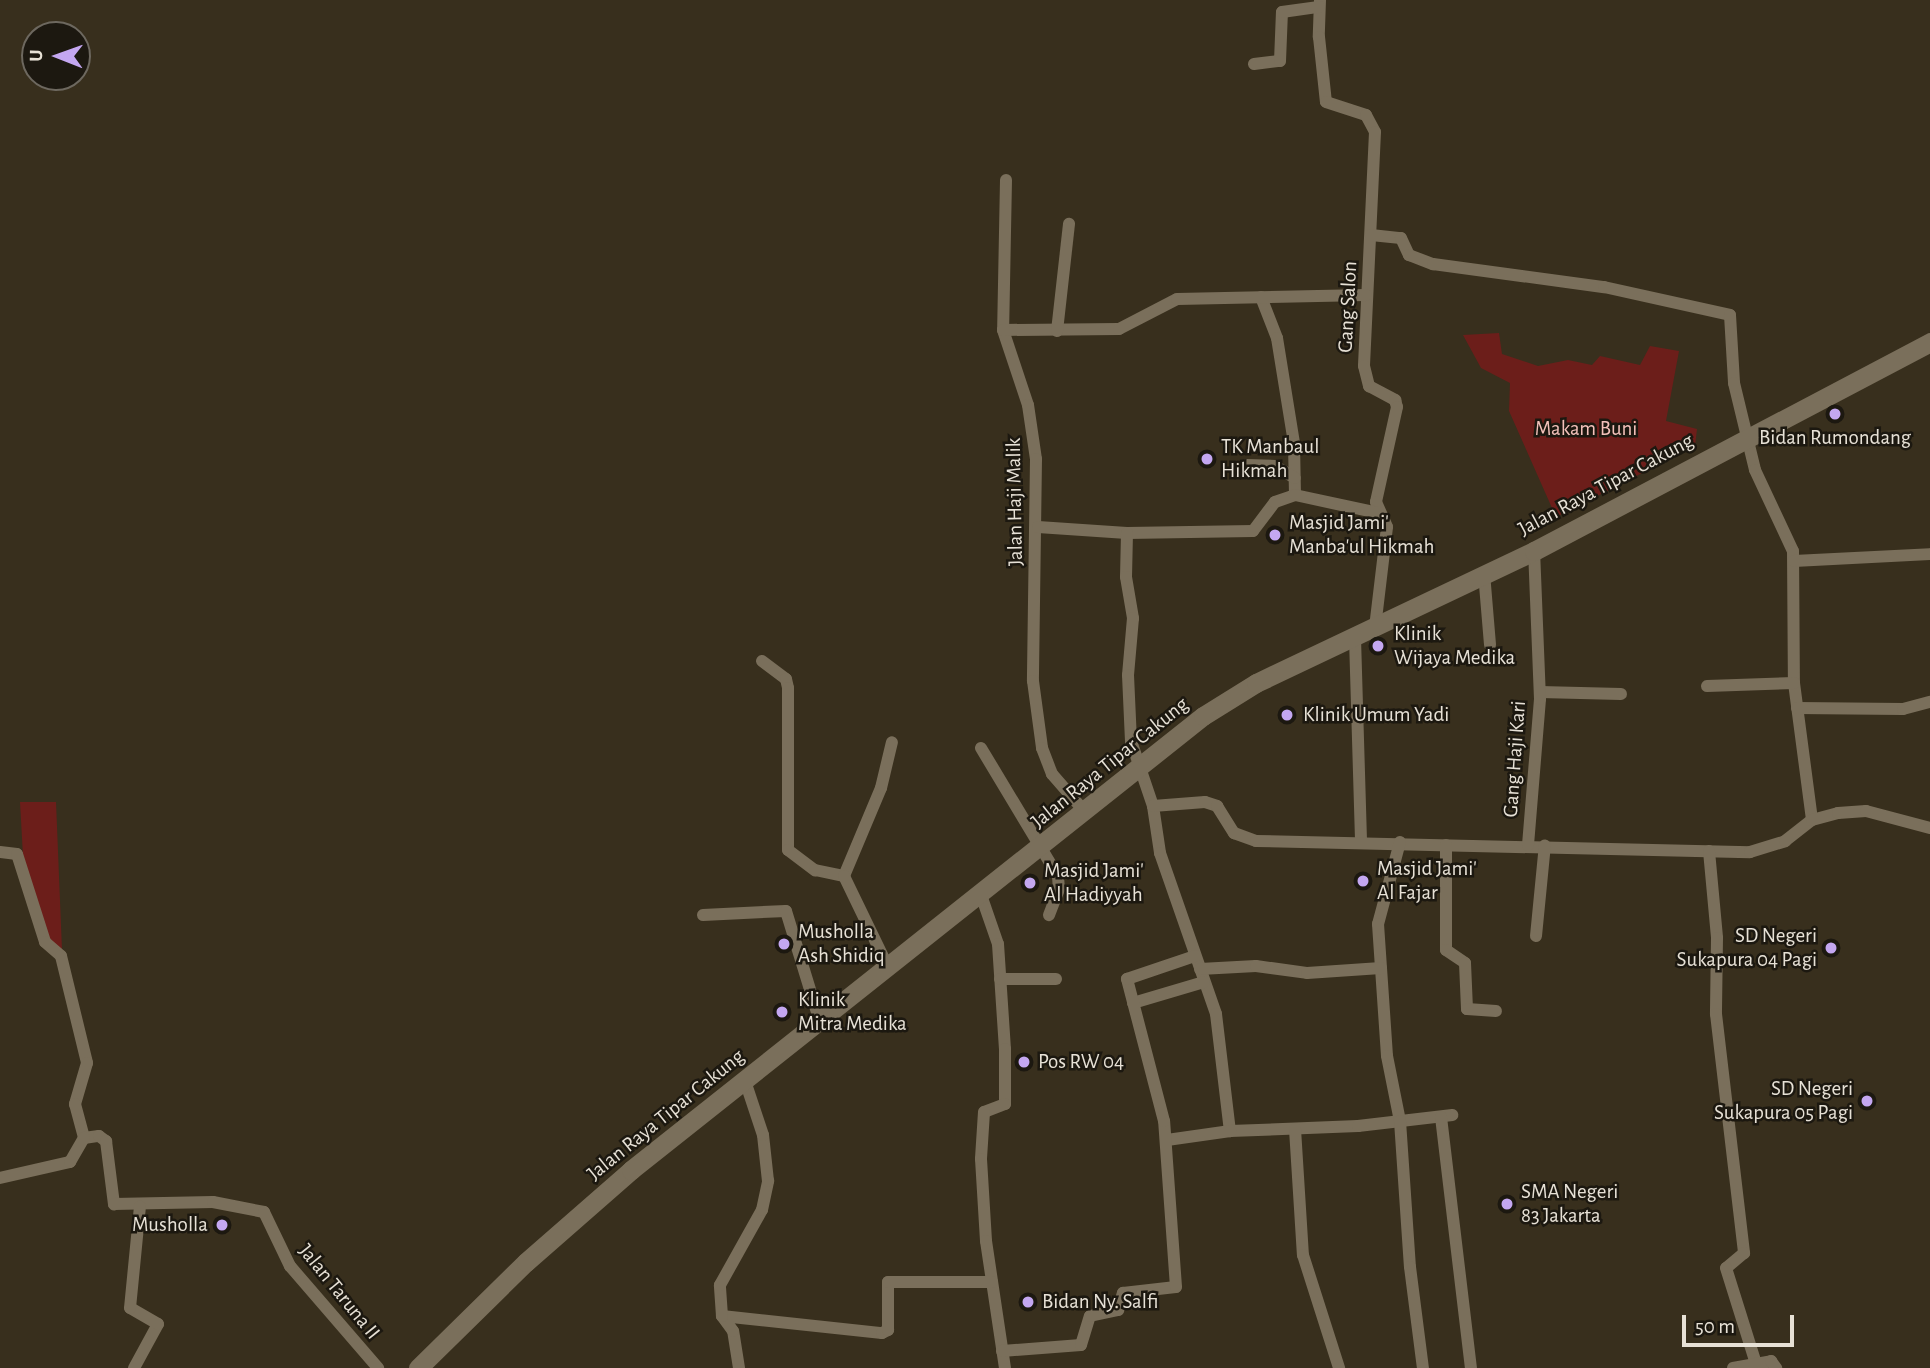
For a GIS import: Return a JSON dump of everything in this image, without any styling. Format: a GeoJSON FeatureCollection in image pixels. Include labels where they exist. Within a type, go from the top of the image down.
{"type":"FeatureCollection","features":[{"type":"Feature","properties":{"kind":"street"},"geometry":{"type":"LineString","coordinates":[[1254,64],[1280,61],[1282,12],[1320,4]]}},
{"type":"Feature","properties":{"kind":"street","name":"Gang Salon"},"geometry":{"type":"LineString","coordinates":[[1320,4],[1326,102],[1366,115],[1376,132],[1366,295],[1367,382],[1395,400],[1396,407],[1376,502],[1378,513],[1387,527],[1375,627]]}},
{"type":"Feature","properties":{"kind":"street","name":"Jalan Haji Malik"},"geometry":{"type":"LineString","coordinates":[[1006,180],[1003,330],[1032,425],[1038,527],[1033,681],[1042,748],[1052,774],[1086,813]]}},
{"type":"Feature","properties":{"kind":"street"},"geometry":{"type":"LineString","coordinates":[[1057,331],[1069,224]]}},
{"type":"Feature","properties":{"kind":"street"},"geometry":{"type":"LineString","coordinates":[[1371,235],[1401,238],[1409,255],[1433,264],[1604,287],[1726,312],[1732,318],[1734,383],[1747,436],[1761,486],[1791,543],[1794,561],[1794,683],[1812,820]]}},
{"type":"Feature","properties":{"kind":"street"},"geometry":{"type":"LineString","coordinates":[[1003,330],[1119,329],[1173,300],[1366,295]]}},
{"type":"Feature","properties":{"kind":"street"},"geometry":{"type":"LineString","coordinates":[[1261,297],[1277,338],[1295,495]]}},
{"type":"Feature","properties":{"kind":"street","name":"Jalan Raya Tipar Cakung"},"geometry":{"type":"LineString","coordinates":[[418,1368],[569,1224],[819,1019],[1086,813],[1203,716],[1256,683],[1534,551],[1747,436],[1930,342]]}},
{"type":"Feature","properties":{"kind":"street"},"geometry":{"type":"LineString","coordinates":[[1247,465],[1275,466],[1295,478]]}},
{"type":"Feature","properties":{"kind":"street"},"geometry":{"type":"LineString","coordinates":[[1038,527],[1128,533],[1253,531],[1275,502],[1295,495],[1378,513]]}},
{"type":"Feature","properties":{"kind":"street"},"geometry":{"type":"LineString","coordinates":[[1128,533],[1126,577],[1133,618],[1129,721],[1139,767],[1153,806],[1160,853],[1216,1014],[1230,1130]]}},
{"type":"Feature","properties":{"kind":"street","name":"Gang Haji Kari"},"geometry":{"type":"LineString","coordinates":[[1528,845],[1539,692],[1534,551]]}},
{"type":"Feature","properties":{"kind":"street"},"geometry":{"type":"LineString","coordinates":[[1794,561],[1930,554]]}},
{"type":"Feature","properties":{"kind":"street"},"geometry":{"type":"LineString","coordinates":[[1484,573],[1490,645]]}},
{"type":"Feature","properties":{"kind":"street"},"geometry":{"type":"LineString","coordinates":[[1355,638],[1361,841]]}},
{"type":"Feature","properties":{"kind":"street"},"geometry":{"type":"LineString","coordinates":[[762,661],[786,679],[788,688],[788,850],[815,870],[844,876]]}},
{"type":"Feature","properties":{"kind":"street"},"geometry":{"type":"LineString","coordinates":[[1707,685],[1794,683]]}},
{"type":"Feature","properties":{"kind":"street"},"geometry":{"type":"LineString","coordinates":[[1539,692],[1621,694]]}},
{"type":"Feature","properties":{"kind":"street"},"geometry":{"type":"LineString","coordinates":[[1797,708],[1903,709],[1930,702]]}},
{"type":"Feature","properties":{"kind":"street"},"geometry":{"type":"LineString","coordinates":[[887,965],[844,876],[881,788],[892,742]]}},
{"type":"Feature","properties":{"kind":"street"},"geometry":{"type":"LineString","coordinates":[[981,748],[1060,883],[1049,915]]}},
{"type":"Feature","properties":{"kind":"street"},"geometry":{"type":"LineString","coordinates":[[1153,806],[1205,803],[1217,806],[1234,833],[1247,840],[1545,845],[1750,852],[1785,842],[1812,820],[1866,811],[1930,828]]}},
{"type":"Feature","properties":{"kind":"street"},"geometry":{"type":"LineString","coordinates":[[1400,842],[1378,911],[1387,1056],[1400,1121],[1410,1267],[1423,1368]]}},
{"type":"Feature","properties":{"kind":"street"},"geometry":{"type":"LineString","coordinates":[[1446,845],[1446,950],[1465,963],[1467,1009],[1496,1011]]}},
{"type":"Feature","properties":{"kind":"street"},"geometry":{"type":"LineString","coordinates":[[1536,936],[1545,845]]}},
{"type":"Feature","properties":{"kind":"street"},"geometry":{"type":"LineString","coordinates":[[1709,851],[1717,938],[1716,1014],[1744,1254],[1726,1268],[1756,1364]]}},
{"type":"Feature","properties":{"kind":"street"},"geometry":{"type":"LineString","coordinates":[[0,852],[17,855],[45,942],[61,956],[87,1063],[75,1104],[84,1138],[70,1162],[0,1178]]}},
{"type":"Feature","properties":{"kind":"street"},"geometry":{"type":"LineString","coordinates":[[981,895],[996,936],[1000,979],[1005,1101],[1002,1107],[984,1112],[981,1158],[992,1282],[1005,1368]]}},
{"type":"Feature","properties":{"kind":"street"},"geometry":{"type":"LineString","coordinates":[[703,915],[786,911],[819,1019]]}},
{"type":"Feature","properties":{"kind":"street"},"geometry":{"type":"LineString","coordinates":[[1003,1351],[1082,1345],[1090,1317],[1118,1310],[1123,1293],[1177,1287],[1167,1140],[1133,1003],[1129,975],[1195,956]]}},
{"type":"Feature","properties":{"kind":"street"},"geometry":{"type":"LineString","coordinates":[[1133,1003],[1202,976],[1256,966],[1307,972],[1381,968]]}},
{"type":"Feature","properties":{"kind":"street"},"geometry":{"type":"LineString","coordinates":[[1000,979],[1056,979]]}},
{"type":"Feature","properties":{"kind":"street"},"geometry":{"type":"LineString","coordinates":[[739,1368],[733,1331],[722,1316],[720,1285],[762,1210],[768,1181],[763,1135],[745,1081]]}},
{"type":"Feature","properties":{"kind":"street"},"geometry":{"type":"LineString","coordinates":[[1167,1140],[1230,1130],[1295,1129],[1446,1116],[1471,1368]]}},
{"type":"Feature","properties":{"kind":"street"},"geometry":{"type":"LineString","coordinates":[[1295,1129],[1303,1255],[1339,1368]]}},
{"type":"Feature","properties":{"kind":"street","name":"Jalan Taruna II"},"geometry":{"type":"LineString","coordinates":[[84,1138],[99,1136],[106,1140],[114,1204],[140,1206],[213,1202],[264,1212],[290,1266],[378,1368]]}},
{"type":"Feature","properties":{"kind":"street"},"geometry":{"type":"LineString","coordinates":[[134,1368],[158,1324],[130,1308],[140,1206]]}},
{"type":"Feature","properties":{"kind":"street"},"geometry":{"type":"LineString","coordinates":[[722,1316],[882,1333],[888,1330],[888,1282],[992,1282]]}},
{"type":"Feature","properties":{"kind":"street"},"geometry":{"type":"LineString","coordinates":[[1733,1368],[1771,1361],[1776,1368]]}},
{"type":"Feature","properties":{"kind":"green space","name":"Makam Buni"},"geometry":{"type":"Polygon","coordinates":[[[1499,333],[1502,354],[1538,366],[1568,360],[1592,365],[1600,356],[1640,365],[1650,346],[1679,351],[1666,421],[1697,429],[1695,446],[1556,517],[1509,411],[1510,383],[1481,368],[1463,335],[1499,333]]]}},
{"type":"Feature","properties":{"kind":"green space"},"geometry":{"type":"Polygon","coordinates":[[[20,802],[56,802],[62,950],[47,938],[23,856],[20,802]]]}},
{"type":"Feature","properties":{"kind":"place","name":"Bidan Rumondang"},"geometry":{"type":"Point","coordinates":[1835,414]}},
{"type":"Feature","properties":{"kind":"place","name":"TK Manbaul Hikmah"},"geometry":{"type":"Point","coordinates":[1207,459]}},
{"type":"Feature","properties":{"kind":"place","name":"Masjid Jami' Manba'ul Hikmah"},"geometry":{"type":"Point","coordinates":[1275,535]}},
{"type":"Feature","properties":{"kind":"place","name":"Klinik Wijaya Medika"},"geometry":{"type":"Point","coordinates":[1378,646]}},
{"type":"Feature","properties":{"kind":"place","name":"Klinik Umum Yadi"},"geometry":{"type":"Point","coordinates":[1287,715]}},
{"type":"Feature","properties":{"kind":"place","name":"Masjid Jami' Al Fajar"},"geometry":{"type":"Point","coordinates":[1363,881]}},
{"type":"Feature","properties":{"kind":"place","name":"Masjid Jami' Al Hadiyyah"},"geometry":{"type":"Point","coordinates":[1030,883]}},
{"type":"Feature","properties":{"kind":"place","name":"Musholla Ash Shidiq"},"geometry":{"type":"Point","coordinates":[784,944]}},
{"type":"Feature","properties":{"kind":"place","name":"SD Negeri Sukapura 04 Pagi"},"geometry":{"type":"Point","coordinates":[1831,948]}},
{"type":"Feature","properties":{"kind":"place","name":"Klinik Mitra Medika"},"geometry":{"type":"Point","coordinates":[782,1012]}},
{"type":"Feature","properties":{"kind":"place","name":"Pos RW 04"},"geometry":{"type":"Point","coordinates":[1024,1062]}},
{"type":"Feature","properties":{"kind":"place","name":"SD Negeri Sukapura 05 Pagi"},"geometry":{"type":"Point","coordinates":[1867,1101]}},
{"type":"Feature","properties":{"kind":"place","name":"SMA Negeri 83 Jakarta"},"geometry":{"type":"Point","coordinates":[1507,1204]}},
{"type":"Feature","properties":{"kind":"place","name":"Musholla"},"geometry":{"type":"Point","coordinates":[222,1225]}},
{"type":"Feature","properties":{"kind":"place","name":"Bidan Ny. Salfi"},"geometry":{"type":"Point","coordinates":[1028,1302]}}]}
